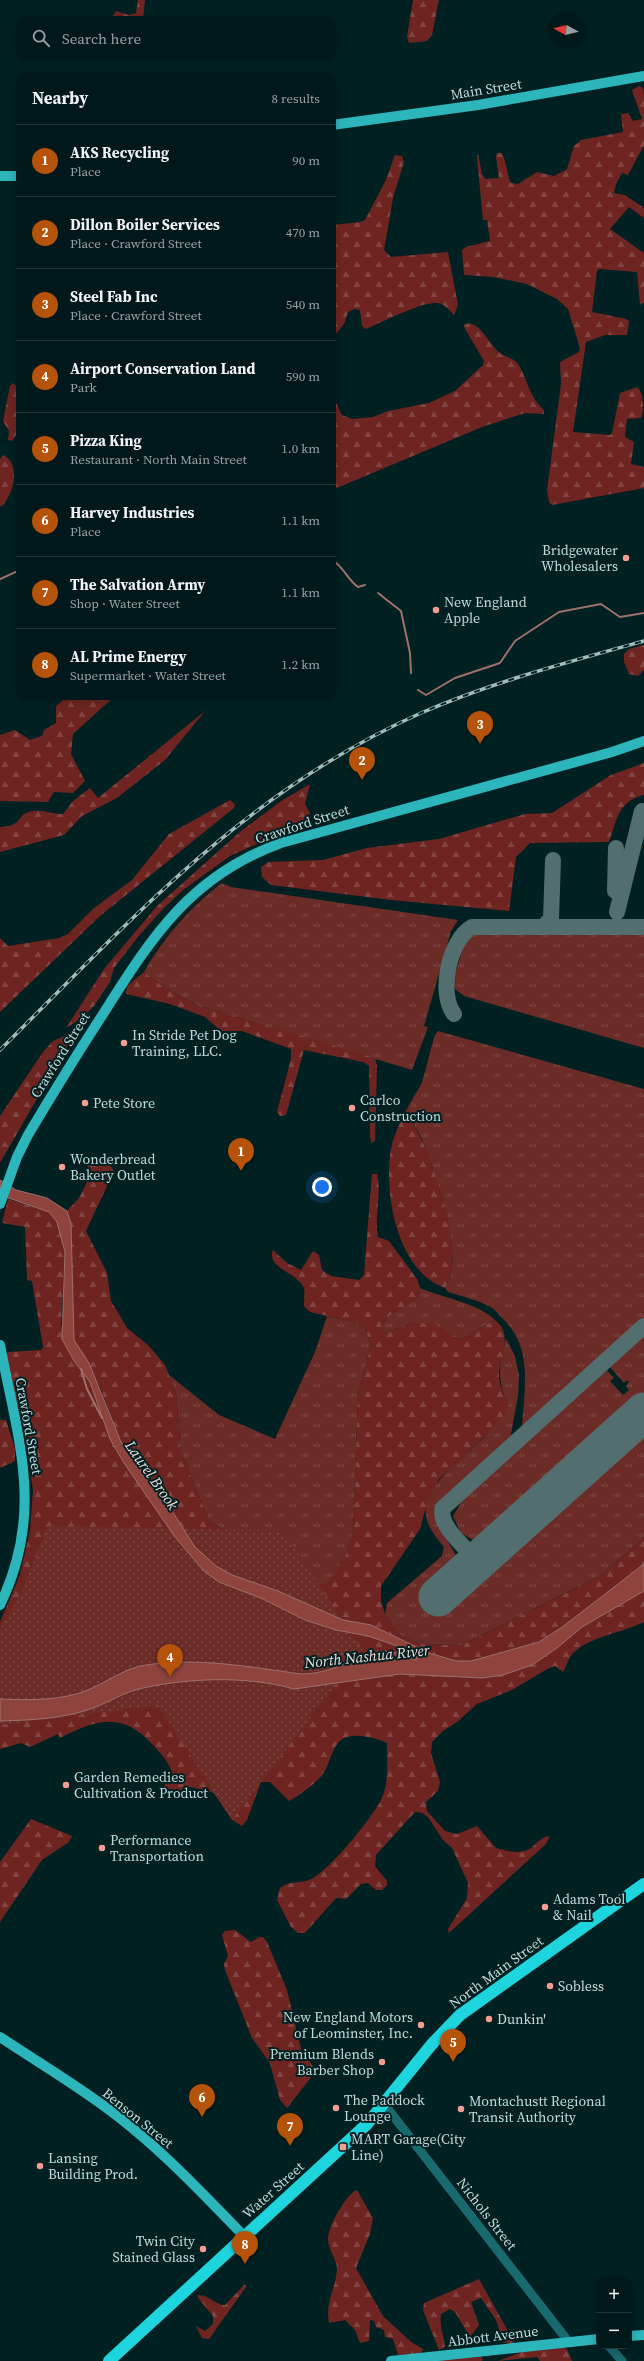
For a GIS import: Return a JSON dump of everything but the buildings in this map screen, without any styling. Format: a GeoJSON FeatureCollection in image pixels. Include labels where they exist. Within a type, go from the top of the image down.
{"type":"FeatureCollection","features":[{"type":"Feature","properties":{"kind":"highway","name":"North Main Street"},"geometry":{"type":"LineString","coordinates":[[384,2104],[432,2044],[460,2015],[644,1884]]}},
{"type":"Feature","properties":{"kind":"highway","name":"Water Street"},"geometry":{"type":"LineString","coordinates":[[109,2361],[244,2236],[340,2150],[384,2104]]}},
{"type":"Feature","properties":{"kind":"main road","name":"Main Street"},"geometry":{"type":"LineString","coordinates":[[336,124],[478,105],[644,76]]}},
{"type":"Feature","properties":{"kind":"main road"},"geometry":{"type":"LineString","coordinates":[[0,176],[16,176]]}},
{"type":"Feature","properties":{"kind":"main road","name":"Crawford Street"},"geometry":{"type":"LineString","coordinates":[[0,1203],[7,1182],[28,1135],[137,960],[182,904],[217,876],[252,855],[281,843],[612,752],[644,741]]}},
{"type":"Feature","properties":{"kind":"main road","name":"Crawford Street"},"geometry":{"type":"LineString","coordinates":[[0,1345],[20,1440],[26,1484],[22,1532],[18,1555],[0,1605]]}},
{"type":"Feature","properties":{"kind":"main road","name":"Benson Street"},"geometry":{"type":"LineString","coordinates":[[0,2038],[96,2101],[139,2133],[188,2177],[244,2236]]}},
{"type":"Feature","properties":{"kind":"main road"},"geometry":{"type":"LineString","coordinates":[[632,2336],[644,2335]]}},
{"type":"Feature","properties":{"kind":"main road","name":"Abbott Avenue"},"geometry":{"type":"LineString","coordinates":[[391,2361],[596,2339]]}},
{"type":"Feature","properties":{"kind":"street","name":"Nichols Street"},"geometry":{"type":"LineString","coordinates":[[384,2104],[568,2341]]}},
{"type":"Feature","properties":{"kind":"street"},"geometry":{"type":"LineString","coordinates":[[612,2349],[622,2361]]}},
{"type":"Feature","properties":{"kind":"green space"},"geometry":{"type":"Polygon","coordinates":[[[138,0],[145,0],[143,16],[113,16],[116,11],[129,15],[136,13],[138,0]]]}},
{"type":"Feature","properties":{"kind":"green space"},"geometry":{"type":"Polygon","coordinates":[[[413,0],[439,0],[432,35],[427,41],[409,43],[407,37],[413,0]]]}},
{"type":"Feature","properties":{"kind":"green space"},"geometry":{"type":"Polygon","coordinates":[[[639,86],[643,88],[644,96],[644,145],[628,175],[622,173],[616,184],[614,193],[625,195],[644,208],[644,218],[629,207],[610,229],[644,253],[644,302],[640,305],[637,272],[599,269],[597,271],[592,312],[626,319],[629,321],[627,335],[605,335],[586,342],[573,432],[610,435],[612,433],[620,393],[637,387],[642,397],[642,414],[641,418],[627,419],[625,437],[634,442],[631,464],[644,467],[644,488],[552,505],[549,502],[547,490],[561,384],[560,362],[579,352],[580,348],[568,309],[557,299],[527,284],[493,277],[464,275],[462,250],[466,247],[490,241],[487,220],[483,220],[477,157],[478,154],[482,174],[485,179],[499,178],[496,157],[497,153],[501,153],[503,156],[511,183],[518,184],[537,172],[554,176],[567,169],[574,146],[581,140],[623,132],[621,114],[628,113],[633,121],[642,119],[632,90],[639,86]]]}},
{"type":"Feature","properties":{"kind":"green space"},"geometry":{"type":"Polygon","coordinates":[[[395,155],[402,156],[404,162],[393,198],[384,250],[391,257],[448,252],[458,305],[454,315],[440,303],[430,304],[402,313],[366,329],[362,326],[360,310],[354,309],[348,312],[344,324],[336,334],[336,225],[365,220],[386,180],[395,155]]]}},
{"type":"Feature","properties":{"kind":"green space"},"geometry":{"type":"Polygon","coordinates":[[[469,323],[474,325],[500,353],[514,360],[518,364],[535,400],[544,410],[544,414],[525,413],[482,427],[336,488],[336,403],[342,415],[352,419],[373,417],[388,411],[429,403],[455,391],[483,365],[484,361],[464,325],[469,323]]]}},
{"type":"Feature","properties":{"kind":"green space"},"geometry":{"type":"Polygon","coordinates":[[[13,383],[16,386],[16,435],[12,441],[8,440],[9,431],[3,421],[10,386],[13,383]]]}},
{"type":"Feature","properties":{"kind":"green space"},"geometry":{"type":"Polygon","coordinates":[[[3,455],[9,459],[12,465],[14,480],[6,501],[2,506],[0,506],[0,459],[3,455]]]}},
{"type":"Feature","properties":{"kind":"green space"},"geometry":{"type":"Polygon","coordinates":[[[644,645],[644,670],[638,676],[629,674],[624,662],[624,654],[629,649],[644,645]]]}},
{"type":"Feature","properties":{"kind":"green space"},"geometry":{"type":"Polygon","coordinates":[[[63,700],[111,700],[73,734],[71,754],[85,781],[73,793],[54,792],[48,802],[0,801],[0,735],[15,730],[30,740],[42,736],[44,730],[56,723],[56,706],[63,700]]]}},
{"type":"Feature","properties":{"kind":"green space"},"geometry":{"type":"Polygon","coordinates":[[[205,711],[165,760],[117,798],[82,816],[64,835],[0,852],[0,827],[13,825],[22,815],[33,811],[63,814],[73,801],[90,788],[98,798],[205,711]]]}},
{"type":"Feature","properties":{"kind":"green space"},"geometry":{"type":"Polygon","coordinates":[[[644,763],[644,795],[629,802],[620,812],[609,842],[530,843],[516,857],[509,911],[391,900],[271,885],[262,877],[261,867],[268,862],[323,860],[367,848],[439,839],[525,814],[552,813],[611,775],[644,763]]]}},
{"type":"Feature","properties":{"kind":"green space"},"geometry":{"type":"Polygon","coordinates":[[[310,784],[305,804],[310,813],[308,821],[230,856],[183,890],[162,910],[137,938],[114,968],[110,982],[94,1006],[82,1018],[66,1028],[104,969],[157,906],[241,831],[281,801],[310,784]]]}},
{"type":"Feature","properties":{"kind":"green space"},"geometry":{"type":"Polygon","coordinates":[[[230,800],[235,804],[234,808],[100,916],[0,1012],[0,938],[8,946],[59,938],[68,934],[94,908],[132,880],[169,834],[230,800]]]}},
{"type":"Feature","properties":{"kind":"green space"},"geometry":{"type":"Polygon","coordinates":[[[222,883],[231,887],[458,920],[451,931],[424,1026],[428,1027],[412,1070],[197,1005],[165,988],[144,972],[160,946],[178,923],[199,902],[222,883]]]}},
{"type":"Feature","properties":{"kind":"green space"},"geometry":{"type":"Polygon","coordinates":[[[477,934],[644,934],[644,1048],[464,996],[455,989],[453,981],[464,944],[469,938],[477,934]]]}},
{"type":"Feature","properties":{"kind":"green space"},"geometry":{"type":"Polygon","coordinates":[[[144,972],[165,988],[197,1005],[375,1058],[377,1066],[375,1141],[371,1143],[369,1066],[363,1062],[304,1050],[286,1115],[280,1116],[277,1112],[291,1059],[291,1049],[242,1031],[221,1031],[205,1017],[170,1004],[126,994],[127,986],[144,972]]]}},
{"type":"Feature","properties":{"kind":"green space"},"geometry":{"type":"Polygon","coordinates":[[[438,1031],[644,1089],[644,1319],[522,1428],[525,1370],[519,1342],[512,1330],[491,1307],[448,1292],[445,1288],[451,1274],[453,1257],[447,1215],[435,1173],[423,1141],[414,1126],[409,1111],[411,1102],[422,1082],[435,1035],[438,1031]]]}},
{"type":"Feature","properties":{"kind":"green space"},"geometry":{"type":"Polygon","coordinates":[[[64,1036],[70,1036],[68,1045],[0,1163],[0,1116],[43,1052],[53,1041],[64,1036]]]}},
{"type":"Feature","properties":{"kind":"green space"},"geometry":{"type":"Polygon","coordinates":[[[411,1101],[410,1116],[431,1163],[448,1219],[453,1258],[451,1275],[445,1288],[429,1279],[416,1266],[406,1250],[398,1232],[393,1212],[389,1173],[391,1148],[398,1127],[411,1101]]]}},
{"type":"Feature","properties":{"kind":"green space"},"geometry":{"type":"Polygon","coordinates":[[[88,1157],[110,1165],[114,1171],[86,1231],[107,1273],[111,1301],[127,1328],[149,1346],[165,1365],[176,1393],[181,1452],[209,1521],[318,1584],[327,1584],[345,1557],[353,1533],[358,1395],[371,1345],[365,1329],[358,1323],[310,1312],[304,1306],[304,1288],[301,1283],[278,1266],[272,1256],[273,1250],[287,1263],[301,1270],[313,1251],[319,1255],[322,1270],[331,1276],[359,1280],[364,1275],[372,1174],[377,1174],[379,1189],[377,1221],[378,1237],[389,1241],[417,1279],[420,1288],[417,1298],[389,1316],[381,1327],[384,1333],[412,1323],[433,1323],[460,1339],[495,1320],[504,1331],[505,1338],[499,1372],[499,1381],[509,1405],[504,1415],[487,1434],[439,1479],[428,1499],[420,1529],[381,1586],[381,1601],[385,1614],[397,1633],[419,1644],[462,1645],[602,1575],[644,1538],[644,1564],[561,1628],[539,1642],[471,1661],[456,1661],[429,1653],[371,1625],[343,1620],[195,1547],[167,1503],[121,1442],[99,1385],[74,1340],[71,1224],[67,1211],[79,1198],[87,1182],[88,1157]]]}},
{"type":"Feature","properties":{"kind":"green space"},"geometry":{"type":"Polygon","coordinates":[[[8,1199],[49,1212],[57,1222],[65,1252],[61,1325],[74,1361],[90,1382],[110,1439],[124,1463],[176,1535],[336,1630],[368,1636],[403,1648],[417,1656],[416,1660],[391,1651],[349,1660],[0,1699],[0,1622],[20,1575],[30,1531],[33,1490],[26,1442],[6,1356],[8,1352],[41,1350],[43,1347],[32,1281],[27,1280],[25,1227],[2,1223],[8,1199]]]}},
{"type":"Feature","properties":{"kind":"green space"},"geometry":{"type":"Polygon","coordinates":[[[420,1288],[470,1305],[488,1314],[495,1320],[460,1339],[412,1323],[384,1333],[381,1327],[389,1316],[417,1298],[420,1288]]]}},
{"type":"Feature","properties":{"kind":"green space"},"geometry":{"type":"Polygon","coordinates":[[[327,1316],[358,1323],[365,1329],[371,1345],[358,1395],[353,1533],[345,1557],[328,1584],[318,1584],[209,1521],[181,1452],[176,1393],[169,1375],[219,1415],[275,1439],[315,1352],[327,1316]]]}},
{"type":"Feature","properties":{"kind":"green space"},"geometry":{"type":"Polygon","coordinates":[[[644,1334],[644,1394],[478,1543],[461,1533],[453,1516],[464,1498],[499,1463],[605,1368],[614,1378],[610,1381],[623,1395],[629,1390],[626,1386],[629,1382],[627,1380],[624,1383],[608,1365],[644,1334]]]}},
{"type":"Feature","properties":{"kind":"green space"},"geometry":{"type":"Polygon","coordinates":[[[506,1339],[515,1356],[519,1375],[518,1396],[510,1440],[441,1501],[438,1509],[439,1524],[459,1561],[428,1588],[447,1608],[644,1431],[644,1538],[602,1575],[462,1645],[419,1644],[397,1633],[385,1614],[387,1603],[442,1556],[444,1547],[429,1524],[426,1515],[426,1504],[438,1482],[487,1434],[509,1405],[500,1381],[500,1365],[506,1339]]]}},
{"type":"Feature","properties":{"kind":"green space"},"geometry":{"type":"Polygon","coordinates":[[[0,1420],[6,1420],[15,1448],[15,1461],[0,1468],[0,1420]]]}},
{"type":"Feature","properties":{"kind":"green space"},"geometry":{"type":"Polygon","coordinates":[[[48,1526],[283,1531],[362,1650],[232,1820],[158,1705],[0,1725],[0,1630],[21,1593],[48,1526]]]}},
{"type":"Feature","properties":{"kind":"green space"},"geometry":{"type":"Polygon","coordinates":[[[644,1591],[644,1622],[597,1639],[580,1647],[573,1653],[563,1672],[555,1666],[549,1668],[512,1690],[477,1704],[457,1722],[443,1731],[432,1742],[431,1753],[440,1782],[438,1791],[426,1802],[427,1811],[445,1831],[457,1834],[477,1826],[496,1848],[514,1852],[527,1850],[542,1839],[550,1836],[546,1844],[449,1933],[448,1929],[467,1898],[468,1883],[452,1848],[443,1840],[428,1817],[422,1813],[415,1812],[376,1855],[375,1866],[387,1881],[387,1885],[382,1890],[376,1890],[368,1883],[361,1884],[346,1899],[336,1898],[305,1933],[298,1933],[291,1927],[277,1900],[280,1888],[291,1883],[309,1880],[327,1867],[349,1844],[370,1818],[382,1798],[386,1785],[387,1743],[361,1736],[342,1739],[332,1754],[323,1774],[316,1782],[289,1801],[270,1782],[261,1782],[247,1820],[242,1826],[232,1820],[214,1793],[191,1787],[170,1794],[162,1789],[172,1774],[168,1763],[143,1735],[131,1727],[120,1723],[98,1723],[73,1731],[60,1738],[58,1734],[30,1747],[21,1743],[0,1749],[0,1721],[95,1708],[294,1689],[400,1674],[482,1678],[503,1675],[557,1648],[582,1627],[644,1591]]]}},
{"type":"Feature","properties":{"kind":"green space"},"geometry":{"type":"Polygon","coordinates":[[[31,1819],[72,1836],[69,1842],[42,1860],[0,1922],[0,1862],[31,1819]]]}},
{"type":"Feature","properties":{"kind":"green space"},"geometry":{"type":"Polygon","coordinates":[[[235,1930],[251,1942],[259,1937],[263,1937],[267,1942],[287,1990],[301,2049],[316,2071],[287,2108],[280,2100],[270,2063],[252,2038],[225,1970],[224,1964],[228,1956],[222,1935],[225,1931],[235,1930]]]}},
{"type":"Feature","properties":{"kind":"green space"},"geometry":{"type":"Polygon","coordinates":[[[357,2190],[373,2218],[370,2234],[356,2268],[383,2316],[411,2342],[423,2349],[421,2354],[398,2355],[393,2339],[385,2337],[384,2330],[376,2327],[374,2321],[370,2320],[369,2341],[360,2343],[355,2330],[345,2320],[329,2323],[328,2308],[335,2283],[337,2265],[328,2243],[329,2234],[338,2212],[347,2198],[357,2190]]]}},
{"type":"Feature","properties":{"kind":"green space"},"geometry":{"type":"Polygon","coordinates":[[[479,2279],[514,2342],[509,2344],[503,2342],[496,2320],[481,2298],[471,2302],[479,2325],[470,2337],[455,2312],[450,2309],[441,2314],[441,2327],[445,2347],[439,2350],[423,2310],[424,2303],[479,2279]]]}},
{"type":"Feature","properties":{"kind":"green space"},"geometry":{"type":"Polygon","coordinates":[[[245,2284],[246,2287],[209,2339],[202,2338],[196,2326],[205,2331],[213,2324],[213,2316],[198,2298],[198,2295],[205,2296],[221,2305],[225,2305],[245,2284]]]}},
{"type":"Feature","properties":{"kind":"green space"},"geometry":{"type":"Polygon","coordinates":[[[562,2345],[567,2349],[572,2361],[540,2361],[537,2357],[498,2361],[524,2351],[562,2345]]]}},
{"type":"Feature","properties":{"kind":"green space"},"geometry":{"type":"Polygon","coordinates":[[[480,2356],[483,2359],[482,2361],[433,2361],[480,2356]]]}},
{"type":"Feature","properties":{"kind":"water","name":"North Nashua River"},"geometry":{"type":"Polygon","coordinates":[[[0,1180],[16,1190],[47,1198],[67,1211],[71,1224],[74,1340],[89,1363],[121,1442],[167,1503],[195,1547],[216,1566],[232,1575],[278,1591],[343,1620],[371,1625],[429,1653],[456,1661],[471,1661],[539,1642],[561,1628],[644,1564],[644,1591],[582,1627],[557,1648],[532,1665],[503,1675],[482,1678],[400,1674],[294,1689],[235,1680],[193,1681],[135,1690],[96,1707],[72,1714],[36,1719],[0,1721],[0,1699],[46,1699],[69,1696],[97,1686],[131,1669],[146,1665],[204,1662],[305,1674],[330,1669],[362,1656],[377,1652],[384,1651],[395,1653],[416,1660],[417,1656],[403,1648],[368,1636],[336,1630],[305,1620],[263,1599],[219,1582],[204,1571],[175,1537],[124,1463],[110,1439],[90,1382],[74,1361],[62,1339],[65,1252],[57,1222],[49,1212],[0,1195],[0,1180]]]}},
{"type":"Feature","properties":{"kind":"waterway"},"geometry":{"type":"LineString","coordinates":[[336,563],[358,587],[365,585]]}},
{"type":"Feature","properties":{"kind":"waterway"},"geometry":{"type":"LineString","coordinates":[[0,579],[16,572]]}},
{"type":"Feature","properties":{"kind":"waterway"},"geometry":{"type":"LineString","coordinates":[[378,593],[401,611],[410,653],[411,673]]}},
{"type":"Feature","properties":{"kind":"waterway"},"geometry":{"type":"LineString","coordinates":[[418,690],[426,695],[455,678],[500,663],[515,641],[559,612],[601,604],[620,617],[644,613]]}},
{"type":"Feature","properties":{"kind":"waterway","name":"Laurel Brook"},"geometry":{"type":"LineString","coordinates":[[81,1369],[87,1389],[102,1418]]}},
{"type":"Feature","properties":{"kind":"taxiway"},"geometry":{"type":"LineString","coordinates":[[617,912],[642,811]]}},
{"type":"Feature","properties":{"kind":"taxiway"},"geometry":{"type":"LineString","coordinates":[[615,891],[616,848]]}},
{"type":"Feature","properties":{"kind":"taxiway"},"geometry":{"type":"LineString","coordinates":[[544,926],[551,919],[553,860]]}},
{"type":"Feature","properties":{"kind":"taxiway"},"geometry":{"type":"LineString","coordinates":[[454,1014],[449,1005],[447,993],[448,968],[457,943],[472,927],[644,927]]}},
{"type":"Feature","properties":{"kind":"taxiway"},"geometry":{"type":"LineString","coordinates":[[478,1561],[454,1536],[444,1522],[442,1515],[443,1508],[644,1326]]}},
{"type":"Feature","properties":{"kind":"runway"},"geometry":{"type":"LineString","coordinates":[[438,1597],[644,1412]]}},
{"type":"Feature","properties":{"kind":"railway"},"geometry":{"type":"LineString","coordinates":[[0,1050],[145,906],[195,861],[246,819],[300,780],[358,744],[421,713],[448,702],[531,673],[644,641]]}},
{"type":"Feature","properties":{"kind":"place","name":"Bridgewater Wholesalers"},"geometry":{"type":"Point","coordinates":[626,558]}},
{"type":"Feature","properties":{"kind":"place","name":"New England Apple"},"geometry":{"type":"Point","coordinates":[436,610]}},
{"type":"Feature","properties":{"kind":"place","name":"Steel Fab Inc"},"geometry":{"type":"Point","coordinates":[480,744]}},
{"type":"Feature","properties":{"kind":"place","name":"Dillon Boiler Services"},"geometry":{"type":"Point","coordinates":[362,780]}},
{"type":"Feature","properties":{"kind":"place","name":"In Stride Pet Dog Training, LLC."},"geometry":{"type":"Point","coordinates":[124,1043]}},
{"type":"Feature","properties":{"kind":"place","name":"Pete Store"},"geometry":{"type":"Point","coordinates":[85,1103]}},
{"type":"Feature","properties":{"kind":"place","name":"Carlco Construction"},"geometry":{"type":"Point","coordinates":[352,1108]}},
{"type":"Feature","properties":{"kind":"place","name":"Wonderbread Bakery Outlet"},"geometry":{"type":"Point","coordinates":[62,1167]}},
{"type":"Feature","properties":{"kind":"place","name":"AKS Recycling"},"geometry":{"type":"Point","coordinates":[241,1171]}},
{"type":"Feature","properties":{"kind":"place","name":"Airport Conservation Land"},"geometry":{"type":"Point","coordinates":[170,1677]}},
{"type":"Feature","properties":{"kind":"place","name":"Garden Remedies Cultivation & Product"},"geometry":{"type":"Point","coordinates":[66,1785]}},
{"type":"Feature","properties":{"kind":"place","name":"Performance Transportation"},"geometry":{"type":"Point","coordinates":[102,1848]}},
{"type":"Feature","properties":{"kind":"place","name":"Adams Tool & Nail"},"geometry":{"type":"Point","coordinates":[545,1907]}},
{"type":"Feature","properties":{"kind":"place","name":"Sobless"},"geometry":{"type":"Point","coordinates":[550,1986]}},
{"type":"Feature","properties":{"kind":"place","name":"Dunkin'"},"geometry":{"type":"Point","coordinates":[489,2019]}},
{"type":"Feature","properties":{"kind":"place","name":"New England Motors of Leominster, Inc."},"geometry":{"type":"Point","coordinates":[421,2025]}},
{"type":"Feature","properties":{"kind":"place","name":"Premium Blends Barber Shop"},"geometry":{"type":"Point","coordinates":[382,2062]}},
{"type":"Feature","properties":{"kind":"place","name":"Pizza King"},"geometry":{"type":"Point","coordinates":[453,2062]}},
{"type":"Feature","properties":{"kind":"place","name":"The Paddock Lounge"},"geometry":{"type":"Point","coordinates":[336,2108]}},
{"type":"Feature","properties":{"kind":"place","name":"Montachustt Regional Transit Authority"},"geometry":{"type":"Point","coordinates":[461,2109]}},
{"type":"Feature","properties":{"kind":"place","name":"Harvey Industries"},"geometry":{"type":"Point","coordinates":[202,2117]}},
{"type":"Feature","properties":{"kind":"place","name":"The Salvation Army"},"geometry":{"type":"Point","coordinates":[290,2146]}},
{"type":"Feature","properties":{"kind":"place","name":"MART Garage(City Line)"},"geometry":{"type":"Point","coordinates":[343,2147]}},
{"type":"Feature","properties":{"kind":"place","name":"Lansing Building Prod."},"geometry":{"type":"Point","coordinates":[40,2166]}},
{"type":"Feature","properties":{"kind":"place","name":"Twin City Stained Glass"},"geometry":{"type":"Point","coordinates":[203,2249]}},
{"type":"Feature","properties":{"kind":"place","name":"AL Prime Energy"},"geometry":{"type":"Point","coordinates":[245,2264]}}]}
